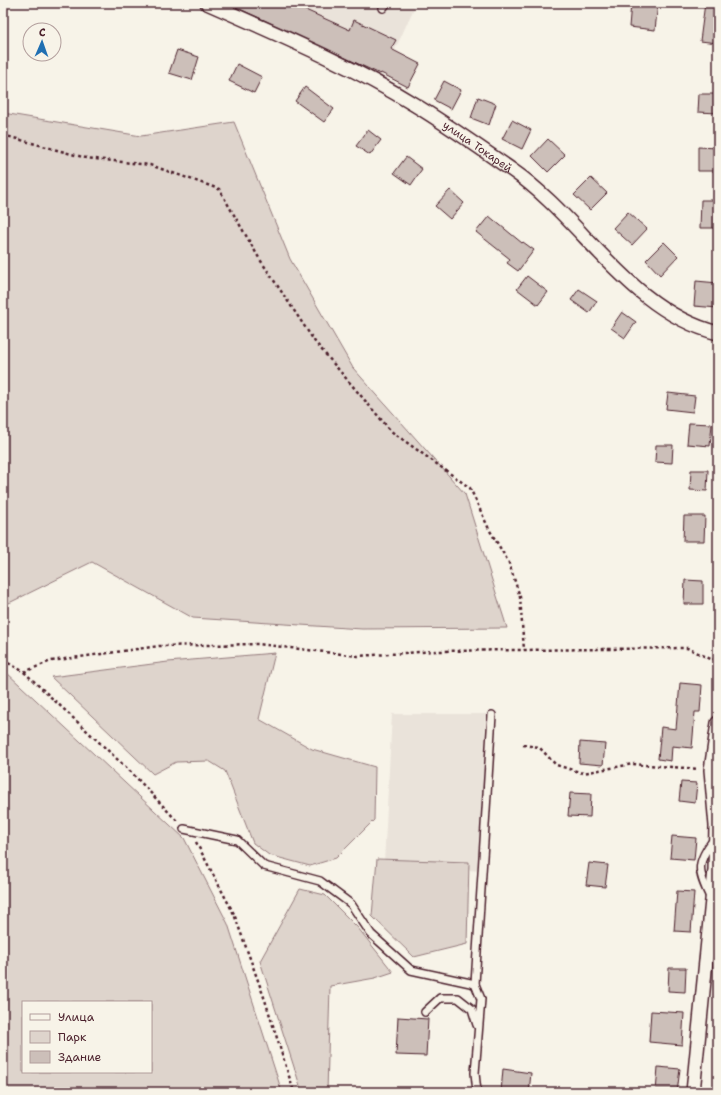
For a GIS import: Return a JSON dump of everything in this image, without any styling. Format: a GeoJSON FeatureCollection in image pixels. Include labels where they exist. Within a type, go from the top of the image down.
{"type":"FeatureCollection","features":[{"type":"Feature","properties":{"kind":"street","name":"улица Токарей"},"geometry":{"type":"LineString","coordinates":[[207,3],[317,52],[414,104],[514,171],[557,208],[636,290],[678,318],[718,333]]}},
{"type":"Feature","properties":{"kind":"street"},"geometry":{"type":"LineString","coordinates":[[693,1092],[712,900],[716,836],[711,770],[718,723]]}},
{"type":"Feature","properties":{"kind":"lane"},"geometry":{"type":"LineString","coordinates":[[477,1092],[475,1073],[481,999],[475,984],[492,715]]}},
{"type":"Feature","properties":{"kind":"lane"},"geometry":{"type":"LineString","coordinates":[[184,829],[237,840],[264,866],[320,881],[350,904],[371,934],[411,970],[475,984]]}},
{"type":"Feature","properties":{"kind":"lane"},"geometry":{"type":"LineString","coordinates":[[424,1012],[440,998],[458,998],[472,1009],[478,1028]]}},
{"type":"Feature","properties":{"kind":"path"},"geometry":{"type":"LineString","coordinates":[[3,135],[86,158],[150,165],[219,189],[259,258],[316,342],[391,431],[470,488],[509,563],[520,597],[524,650]]}},
{"type":"Feature","properties":{"kind":"path"},"geometry":{"type":"LineString","coordinates":[[24,672],[51,661],[159,646],[258,644],[358,656],[524,650],[687,648],[713,660],[718,656]]}},
{"type":"Feature","properties":{"kind":"path"},"geometry":{"type":"LineString","coordinates":[[3,660],[24,672],[132,773],[197,843],[234,914],[265,1000],[294,1092]]}},
{"type":"Feature","properties":{"kind":"path"},"geometry":{"type":"LineString","coordinates":[[524,745],[539,747],[556,765],[583,773],[634,764],[711,770]]}},
{"type":"Feature","properties":{"kind":"shaded area"},"geometry":{"type":"Polygon","coordinates":[[[209,3],[460,3],[459,5],[415,6],[382,78],[209,3]]]}},
{"type":"Feature","properties":{"kind":"shaded area"},"geometry":{"type":"Polygon","coordinates":[[[392,714],[486,714],[480,871],[384,863],[392,714]]]}},
{"type":"Feature","properties":{"kind":"green space"},"geometry":{"type":"Polygon","coordinates":[[[3,113],[141,136],[234,122],[290,259],[353,368],[465,494],[507,628],[362,629],[193,618],[92,562],[9,603],[3,599],[3,113]]]}},
{"type":"Feature","properties":{"kind":"green space"},"geometry":{"type":"Polygon","coordinates":[[[275,653],[259,719],[312,749],[375,767],[374,820],[336,858],[310,866],[269,855],[253,843],[225,771],[209,761],[176,762],[153,774],[51,677],[168,662],[275,653]]]}},
{"type":"Feature","properties":{"kind":"green space"},"geometry":{"type":"Polygon","coordinates":[[[6,672],[184,838],[228,924],[282,1092],[3,1092],[3,674],[6,672]]]}},
{"type":"Feature","properties":{"kind":"green space"},"geometry":{"type":"Polygon","coordinates":[[[377,859],[469,862],[467,944],[414,957],[372,916],[377,859]]]}},
{"type":"Feature","properties":{"kind":"green space"},"geometry":{"type":"Polygon","coordinates":[[[300,889],[325,895],[358,928],[393,972],[375,978],[330,986],[327,1092],[302,1092],[260,961],[300,889]]]}},
{"type":"Feature","properties":{"kind":"building"},"geometry":{"type":"Polygon","coordinates":[[[227,3],[290,3],[350,30],[354,20],[396,40],[391,49],[420,64],[408,87],[381,73],[380,74],[227,3]]]}},
{"type":"Feature","properties":{"kind":"building"},"geometry":{"type":"Polygon","coordinates":[[[631,3],[658,3],[655,30],[629,27],[631,3]]]}},
{"type":"Feature","properties":{"kind":"building"},"geometry":{"type":"Polygon","coordinates":[[[705,3],[718,3],[718,43],[700,41],[705,3]]]}},
{"type":"Feature","properties":{"kind":"building"},"geometry":{"type":"Polygon","coordinates":[[[177,50],[199,57],[192,80],[169,73],[177,50]]]}},
{"type":"Feature","properties":{"kind":"building"},"geometry":{"type":"Polygon","coordinates":[[[237,64],[262,77],[254,93],[229,81],[237,64]]]}},
{"type":"Feature","properties":{"kind":"building"},"geometry":{"type":"Polygon","coordinates":[[[444,81],[461,90],[451,109],[434,100],[444,81]]]}},
{"type":"Feature","properties":{"kind":"building"},"geometry":{"type":"Polygon","coordinates":[[[305,87],[334,109],[324,122],[295,101],[305,87]]]}},
{"type":"Feature","properties":{"kind":"building"},"geometry":{"type":"Polygon","coordinates":[[[699,94],[718,94],[718,113],[698,112],[699,94]]]}},
{"type":"Feature","properties":{"kind":"building"},"geometry":{"type":"Polygon","coordinates":[[[478,97],[496,104],[489,125],[471,118],[478,97]]]}},
{"type":"Feature","properties":{"kind":"building"},"geometry":{"type":"Polygon","coordinates":[[[512,120],[531,130],[522,149],[502,139],[512,120]]]}},
{"type":"Feature","properties":{"kind":"building"},"geometry":{"type":"Polygon","coordinates":[[[368,130],[381,140],[370,155],[356,146],[368,130]]]}},
{"type":"Feature","properties":{"kind":"building"},"geometry":{"type":"Polygon","coordinates":[[[548,139],[565,155],[548,172],[532,156],[548,139]]]}},
{"type":"Feature","properties":{"kind":"building"},"geometry":{"type":"Polygon","coordinates":[[[698,147],[718,148],[718,171],[698,171],[698,147]]]}},
{"type":"Feature","properties":{"kind":"building"},"geometry":{"type":"Polygon","coordinates":[[[406,157],[422,169],[411,185],[394,173],[406,157]]]}},
{"type":"Feature","properties":{"kind":"building"},"geometry":{"type":"Polygon","coordinates":[[[591,178],[607,193],[590,210],[574,195],[591,178]]]}},
{"type":"Feature","properties":{"kind":"building"},"geometry":{"type":"Polygon","coordinates":[[[450,190],[464,203],[450,219],[435,206],[450,190]]]}},
{"type":"Feature","properties":{"kind":"building"},"geometry":{"type":"Polygon","coordinates":[[[701,200],[718,200],[718,228],[700,228],[701,200]]]}},
{"type":"Feature","properties":{"kind":"building"},"geometry":{"type":"Polygon","coordinates":[[[628,212],[647,229],[632,245],[613,228],[628,212]]]}},
{"type":"Feature","properties":{"kind":"building"},"geometry":{"type":"Polygon","coordinates":[[[489,216],[522,243],[523,242],[534,250],[518,271],[507,263],[510,259],[476,232],[489,216]]]}},
{"type":"Feature","properties":{"kind":"building"},"geometry":{"type":"Polygon","coordinates":[[[664,242],[678,256],[660,275],[646,260],[664,242]]]}},
{"type":"Feature","properties":{"kind":"building"},"geometry":{"type":"Polygon","coordinates":[[[527,276],[548,292],[538,305],[517,289],[527,276]]]}},
{"type":"Feature","properties":{"kind":"building"},"geometry":{"type":"Polygon","coordinates":[[[696,281],[718,283],[718,308],[694,306],[696,281]]]}},
{"type":"Feature","properties":{"kind":"building"},"geometry":{"type":"Polygon","coordinates":[[[579,289],[597,301],[589,313],[571,300],[579,289]]]}},
{"type":"Feature","properties":{"kind":"building"},"geometry":{"type":"Polygon","coordinates":[[[622,312],[636,322],[625,338],[611,328],[622,312]]]}},
{"type":"Feature","properties":{"kind":"building"},"geometry":{"type":"Polygon","coordinates":[[[668,393],[695,396],[693,412],[666,409],[668,393]]]}},
{"type":"Feature","properties":{"kind":"building"},"geometry":{"type":"Polygon","coordinates":[[[689,423],[712,424],[710,446],[687,444],[689,423]]]}},
{"type":"Feature","properties":{"kind":"building"},"geometry":{"type":"Polygon","coordinates":[[[656,445],[673,445],[672,463],[655,462],[656,445]]]}},
{"type":"Feature","properties":{"kind":"building"},"geometry":{"type":"Polygon","coordinates":[[[691,470],[708,470],[707,491],[690,490],[691,470]]]}},
{"type":"Feature","properties":{"kind":"building"},"geometry":{"type":"Polygon","coordinates":[[[684,516],[705,516],[704,541],[683,541],[684,516]]]}},
{"type":"Feature","properties":{"kind":"building"},"geometry":{"type":"Polygon","coordinates":[[[685,580],[703,581],[703,604],[684,604],[685,580]]]}},
{"type":"Feature","properties":{"kind":"building"},"geometry":{"type":"Polygon","coordinates":[[[680,683],[702,685],[700,712],[695,712],[692,748],[672,746],[671,761],[658,759],[661,727],[676,729],[680,683]]]}},
{"type":"Feature","properties":{"kind":"building"},"geometry":{"type":"Polygon","coordinates":[[[580,742],[605,744],[603,765],[579,763],[580,742]]]}},
{"type":"Feature","properties":{"kind":"building"},"geometry":{"type":"Polygon","coordinates":[[[681,782],[697,783],[695,803],[679,801],[681,782]]]}},
{"type":"Feature","properties":{"kind":"building"},"geometry":{"type":"Polygon","coordinates":[[[570,793],[591,794],[590,817],[568,816],[570,793]]]}},
{"type":"Feature","properties":{"kind":"building"},"geometry":{"type":"Polygon","coordinates":[[[672,836],[696,838],[694,860],[670,858],[672,836]]]}},
{"type":"Feature","properties":{"kind":"building"},"geometry":{"type":"Polygon","coordinates":[[[589,863],[608,865],[605,887],[586,885],[589,863]]]}},
{"type":"Feature","properties":{"kind":"building"},"geometry":{"type":"Polygon","coordinates":[[[677,891],[694,892],[691,932],[674,931],[677,891]]]}},
{"type":"Feature","properties":{"kind":"building"},"geometry":{"type":"Polygon","coordinates":[[[669,968],[686,968],[685,992],[668,991],[669,968]]]}},
{"type":"Feature","properties":{"kind":"building"},"geometry":{"type":"Polygon","coordinates":[[[651,1011],[684,1013],[682,1045],[649,1042],[651,1011]]]}},
{"type":"Feature","properties":{"kind":"building"},"geometry":{"type":"Polygon","coordinates":[[[398,1017],[428,1019],[426,1056],[396,1055],[398,1017]]]}},
{"type":"Feature","properties":{"kind":"building"},"geometry":{"type":"Polygon","coordinates":[[[658,1067],[680,1069],[677,1092],[656,1092],[658,1067]]]}},
{"type":"Feature","properties":{"kind":"building"},"geometry":{"type":"Polygon","coordinates":[[[503,1069],[531,1073],[529,1092],[501,1092],[503,1069]]]}}]}
